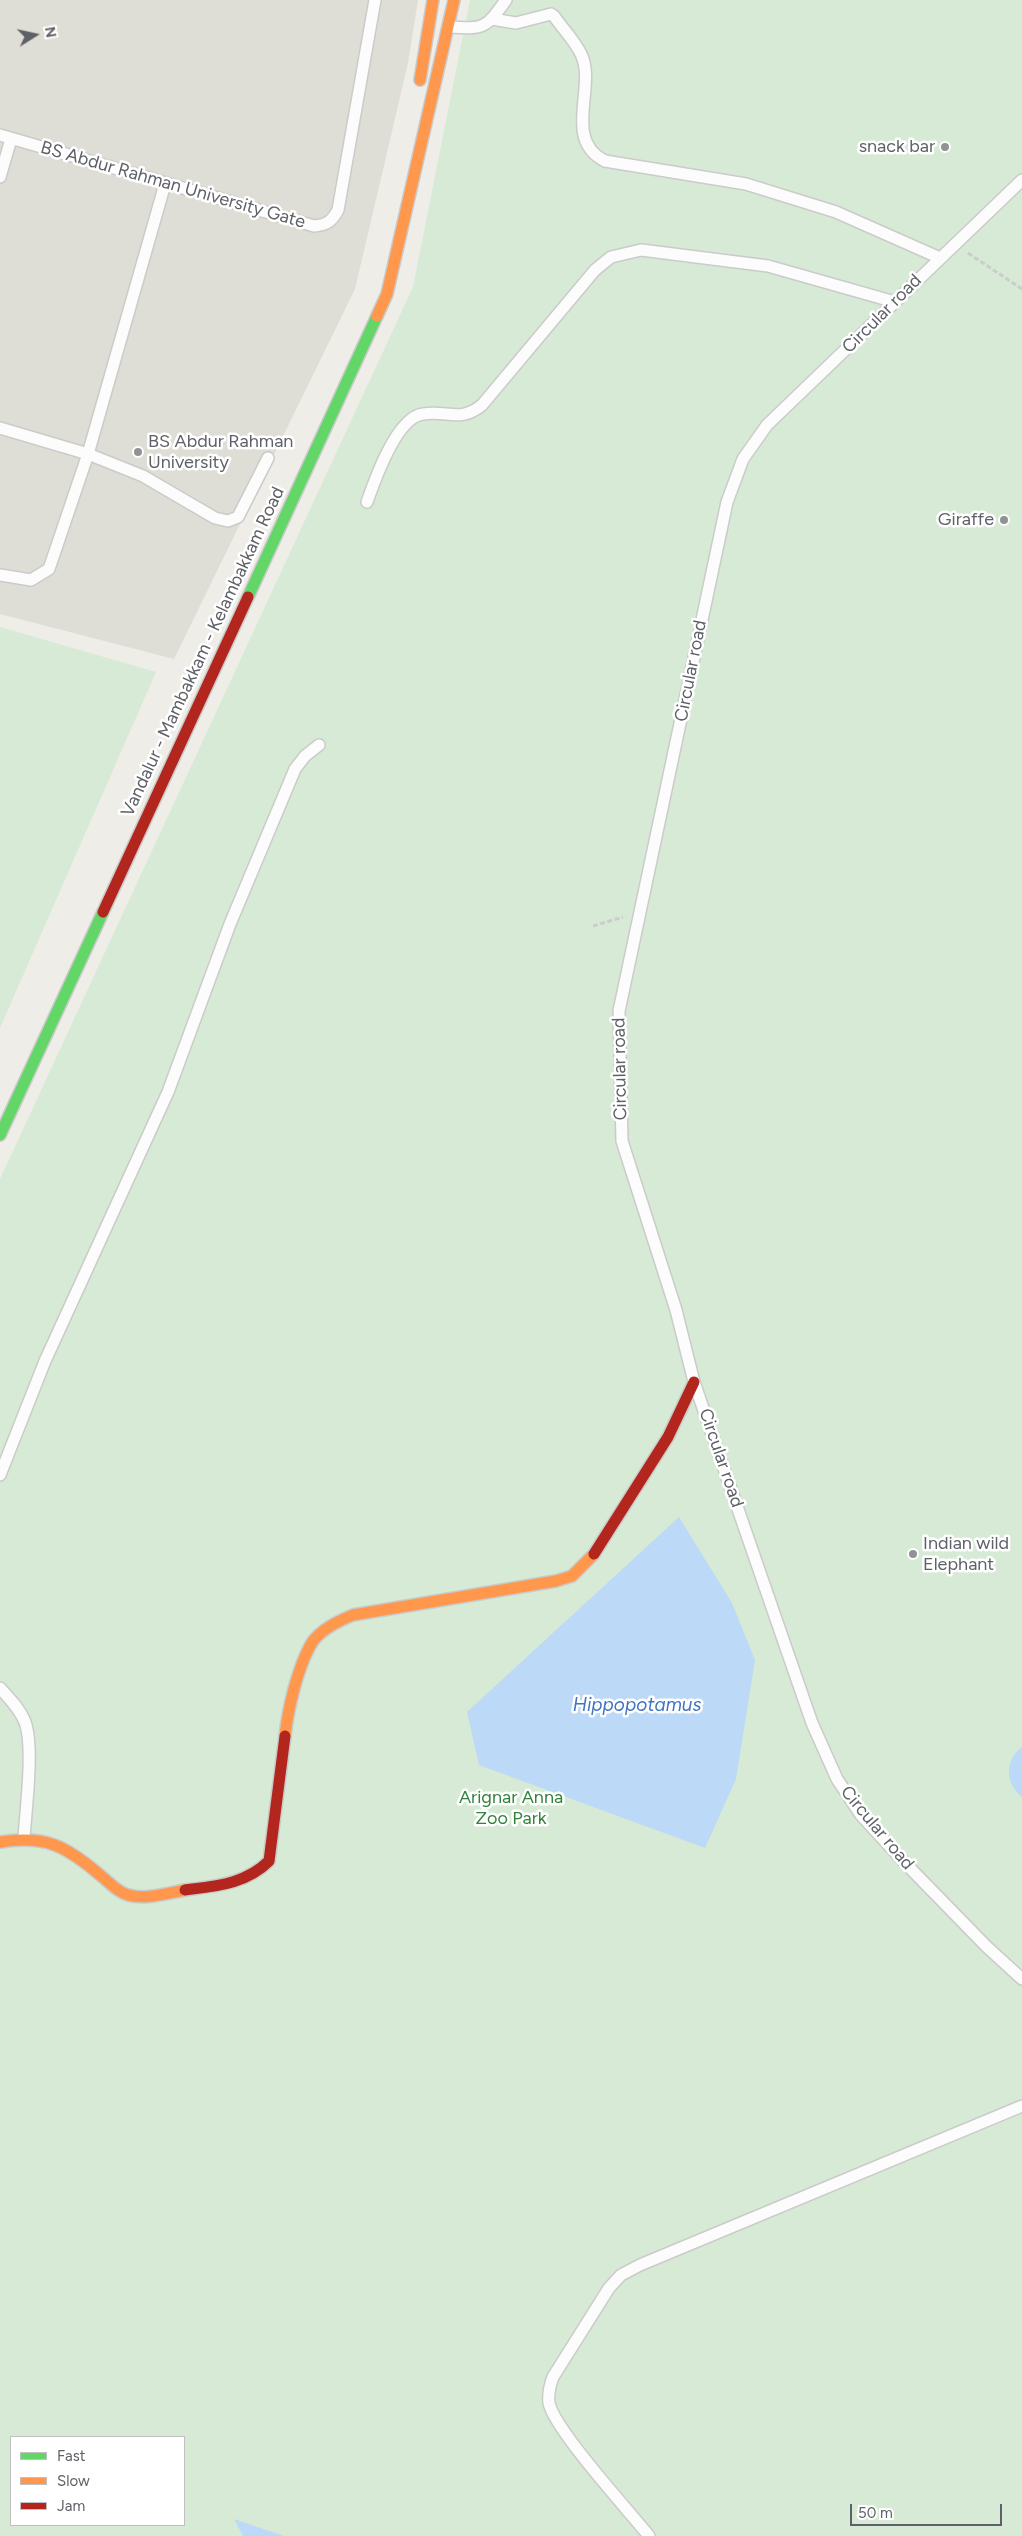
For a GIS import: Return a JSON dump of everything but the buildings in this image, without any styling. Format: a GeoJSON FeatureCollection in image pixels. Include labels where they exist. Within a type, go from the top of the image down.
{"type":"FeatureCollection","features":[{"type":"Feature","properties":{"kind":"main road"},"geometry":{"type":"LineString","coordinates":[[416,93],[433,0]]}},
{"type":"Feature","properties":{"kind":"main road","name":"Vandalur - Mambakkam - Kelambakkam Road"},"geometry":{"type":"LineString","coordinates":[[0,1135],[387,294],[454,0]]}},
{"type":"Feature","properties":{"kind":"main road"},"geometry":{"type":"LineString","coordinates":[[0,1842],[24,1837],[49,1840],[74,1852],[115,1887],[131,1896],[239,1881],[257,1874],[269,1861],[271,1854],[288,1708],[310,1645],[336,1622],[353,1615],[556,1581],[572,1576],[591,1558],[663,1445],[694,1382]]}},
{"type":"Feature","properties":{"kind":"lane","name":"BS Abdur Rahman University Gate"},"geometry":{"type":"LineString","coordinates":[[6,137],[314,226],[330,222],[338,210],[375,0]]}},
{"type":"Feature","properties":{"kind":"lane"},"geometry":{"type":"LineString","coordinates":[[449,27],[480,28],[492,19],[506,0]]}},
{"type":"Feature","properties":{"kind":"lane"},"geometry":{"type":"LineString","coordinates":[[492,19],[516,23],[551,14],[554,16],[582,54],[584,68],[584,137],[588,148],[594,155],[605,161],[746,184],[836,212],[940,258]]}},
{"type":"Feature","properties":{"kind":"lane"},"geometry":{"type":"LineString","coordinates":[[0,177],[6,137]]}},
{"type":"Feature","properties":{"kind":"lane","name":"Circular road"},"geometry":{"type":"LineString","coordinates":[[1022,180],[767,425],[743,459],[726,502],[714,553],[619,1011],[622,1141],[676,1310],[694,1382],[812,1723],[837,1779],[861,1815],[986,1947],[1022,1979]]}},
{"type":"Feature","properties":{"kind":"lane"},"geometry":{"type":"LineString","coordinates":[[0,575],[30,580],[49,569],[88,454],[165,184]]}},
{"type":"Feature","properties":{"kind":"lane"},"geometry":{"type":"LineString","coordinates":[[367,502],[377,475],[399,432],[411,418],[423,414],[460,416],[472,414],[482,405],[595,270],[611,257],[642,250],[768,266],[895,302]]}},
{"type":"Feature","properties":{"kind":"lane"},"geometry":{"type":"LineString","coordinates":[[0,428],[88,454],[143,476],[215,518],[228,521],[238,517],[268,458]]}},
{"type":"Feature","properties":{"kind":"lane"},"geometry":{"type":"LineString","coordinates":[[0,1475],[45,1362],[168,1092],[230,924],[295,769],[305,756],[319,745]]}},
{"type":"Feature","properties":{"kind":"lane"},"geometry":{"type":"LineString","coordinates":[[0,1688],[13,1702],[25,1722],[28,1773],[24,1837]]}},
{"type":"Feature","properties":{"kind":"lane"},"geometry":{"type":"LineString","coordinates":[[649,2536],[566,2434],[550,2405],[549,2388],[553,2377],[609,2288],[621,2275],[640,2265],[1022,2106]]}},
{"type":"Feature","properties":{"kind":"path"},"geometry":{"type":"LineString","coordinates":[[955,244],[1022,289]]}},
{"type":"Feature","properties":{"kind":"path"},"geometry":{"type":"LineString","coordinates":[[594,926],[640,912]]}},
{"type":"Feature","properties":{"kind":"shaded area","name":"BS Abdur Rahman University"},"geometry":{"type":"Polygon","coordinates":[[[0,0],[418,0],[408,63],[355,289],[174,659],[0,614],[0,0]]]}},
{"type":"Feature","properties":{"kind":"green space","name":"Arignar Anna Zoo Park"},"geometry":{"type":"Polygon","coordinates":[[[470,0],[1022,0],[1022,2536],[0,2536],[0,1179],[413,287],[470,0]]]}},
{"type":"Feature","properties":{"kind":"green space"},"geometry":{"type":"Polygon","coordinates":[[[0,627],[156,672],[0,1028],[0,627]]]}},
{"type":"Feature","properties":{"kind":"water","name":"Hippopotamus"},"geometry":{"type":"Polygon","coordinates":[[[679,1517],[732,1603],[755,1660],[736,1779],[705,1848],[479,1765],[467,1712],[679,1517]]]}},
{"type":"Feature","properties":{"kind":"water"},"geometry":{"type":"Polygon","coordinates":[[[1022,1747],[1022,1797],[1012,1785],[1009,1772],[1012,1759],[1022,1747]]]}},
{"type":"Feature","properties":{"kind":"water"},"geometry":{"type":"Polygon","coordinates":[[[234,2519],[284,2536],[243,2536],[234,2519]]]}},
{"type":"Feature","properties":{"kind":"traffic: fast"},"geometry":{"type":"LineString","coordinates":[[248,597],[377,316]]}},
{"type":"Feature","properties":{"kind":"traffic: fast"},"geometry":{"type":"LineString","coordinates":[[0,1135],[103,912]]}},
{"type":"Feature","properties":{"kind":"traffic: slow"},"geometry":{"type":"LineString","coordinates":[[420,80],[433,0]]}},
{"type":"Feature","properties":{"kind":"traffic: slow"},"geometry":{"type":"LineString","coordinates":[[377,316],[387,294],[454,0]]}},
{"type":"Feature","properties":{"kind":"traffic: slow"},"geometry":{"type":"LineString","coordinates":[[285,1736],[288,1714],[305,1656],[313,1641],[335,1624],[353,1615],[556,1581],[572,1576],[594,1554]]}},
{"type":"Feature","properties":{"kind":"traffic: slow"},"geometry":{"type":"LineString","coordinates":[[0,1842],[30,1840],[54,1845],[66,1850],[124,1894],[141,1897],[185,1890]]}},
{"type":"Feature","properties":{"kind":"traffic: jam"},"geometry":{"type":"LineString","coordinates":[[103,912],[248,597]]}},
{"type":"Feature","properties":{"kind":"traffic: jam"},"geometry":{"type":"LineString","coordinates":[[594,1554],[668,1437],[694,1382]]}},
{"type":"Feature","properties":{"kind":"traffic: jam"},"geometry":{"type":"LineString","coordinates":[[185,1890],[230,1883],[251,1875],[269,1861],[285,1736]]}},
{"type":"Feature","properties":{"kind":"place","name":"snack bar"},"geometry":{"type":"Point","coordinates":[945,147]}},
{"type":"Feature","properties":{"kind":"place","name":"BS Abdur Rahman University"},"geometry":{"type":"Point","coordinates":[138,452]}},
{"type":"Feature","properties":{"kind":"place","name":"Giraffe"},"geometry":{"type":"Point","coordinates":[1004,520]}},
{"type":"Feature","properties":{"kind":"place","name":"Indian wild Elephant"},"geometry":{"type":"Point","coordinates":[913,1554]}}]}
